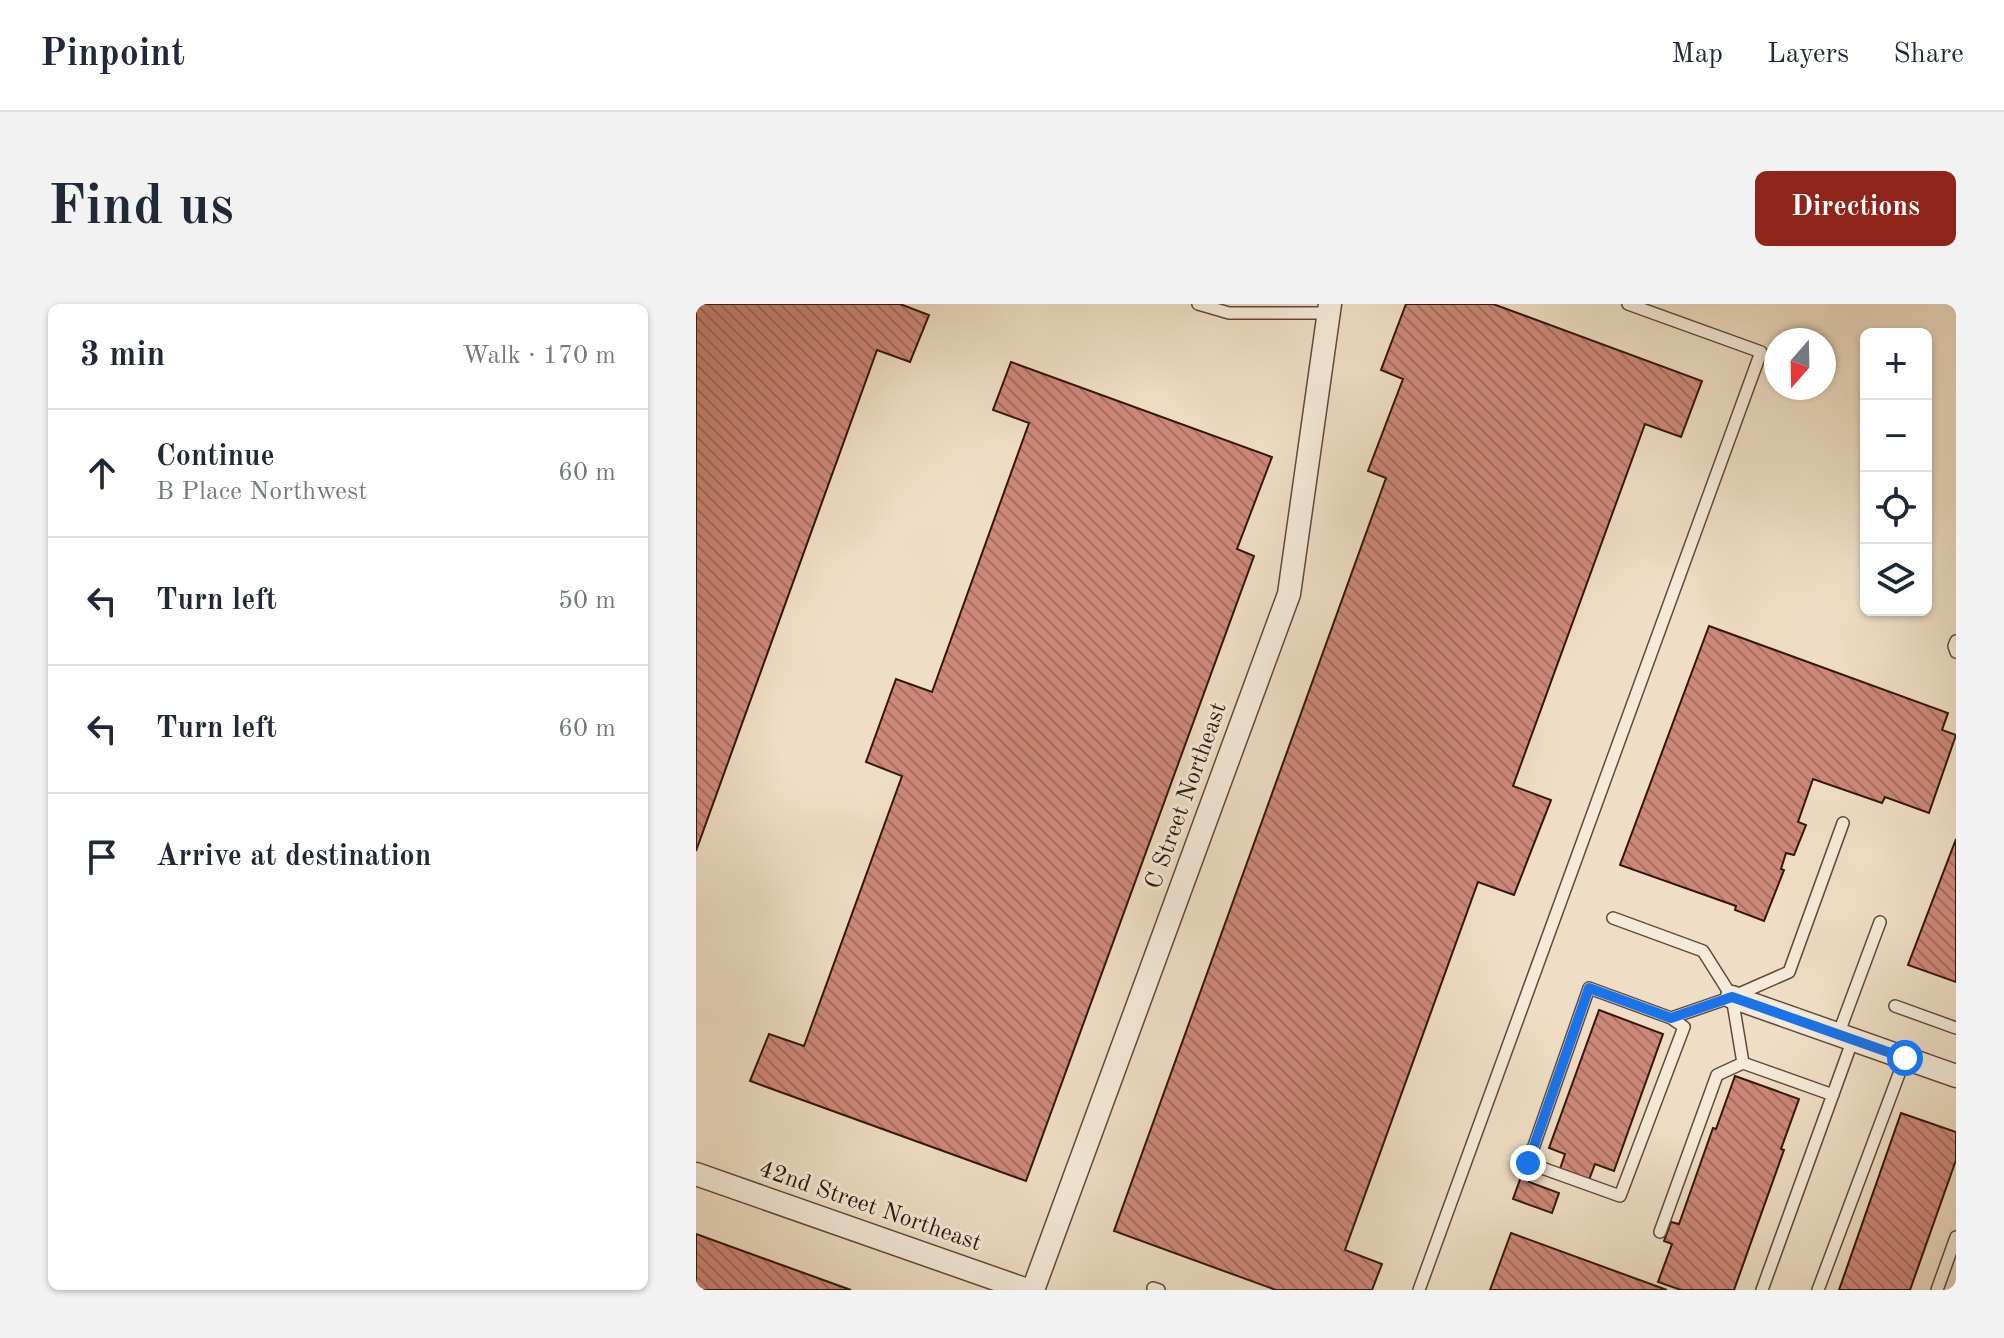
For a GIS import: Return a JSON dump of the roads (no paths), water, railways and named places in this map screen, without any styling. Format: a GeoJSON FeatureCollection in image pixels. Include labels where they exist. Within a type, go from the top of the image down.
{"type":"FeatureCollection","features":[{"type":"Feature","properties":{"kind":"street","name":"C Street Northeast"},"geometry":{"type":"LineString","coordinates":[[1030,1290],[1289,594],[1329,308]]}},
{"type":"Feature","properties":{"kind":"street"},"geometry":{"type":"LineString","coordinates":[[1732,997],[1956,1076]]}},
{"type":"Feature","properties":{"kind":"street","name":"42nd Street Northeast"},"geometry":{"type":"LineString","coordinates":[[696,1174],[1030,1290]]}},
{"type":"Feature","properties":{"kind":"lane"},"geometry":{"type":"LineString","coordinates":[[1198,304],[1229,313],[1329,308]]}},
{"type":"Feature","properties":{"kind":"lane"},"geometry":{"type":"LineString","coordinates":[[1419,1290],[1761,352],[1628,304]]}},
{"type":"Feature","properties":{"kind":"lane"},"geometry":{"type":"LineString","coordinates":[[1956,641],[1956,652]]}},
{"type":"Feature","properties":{"kind":"lane"},"geometry":{"type":"LineString","coordinates":[[1671,1018],[1684,1027],[1620,1196],[1528,1163],[1589,988],[1671,1018],[1732,997],[1789,972],[1843,823]]}},
{"type":"Feature","properties":{"kind":"lane"},"geometry":{"type":"LineString","coordinates":[[1613,918],[1703,951],[1732,997],[1743,1063]]}},
{"type":"Feature","properties":{"kind":"lane"},"geometry":{"type":"LineString","coordinates":[[1762,1290],[1833,1095],[1846,1037],[1880,922]]}},
{"type":"Feature","properties":{"kind":"lane"},"geometry":{"type":"LineString","coordinates":[[1895,1006],[1956,1028]]}},
{"type":"Feature","properties":{"kind":"lane"},"geometry":{"type":"LineString","coordinates":[[1818,1290],[1905,1058]]}},
{"type":"Feature","properties":{"kind":"lane"},"geometry":{"type":"LineString","coordinates":[[1660,1232],[1717,1075],[1743,1063],[1833,1095]]}},
{"type":"Feature","properties":{"kind":"lane"},"geometry":{"type":"LineString","coordinates":[[1937,1290],[1956,1237]]}}]}
